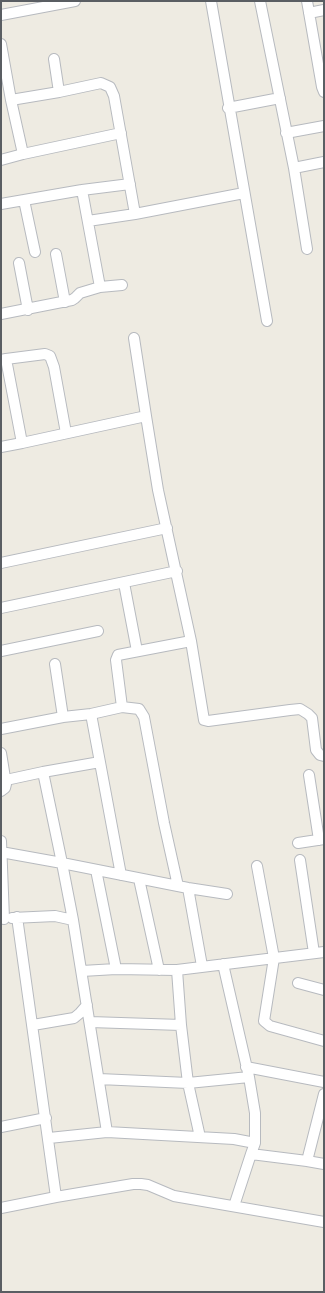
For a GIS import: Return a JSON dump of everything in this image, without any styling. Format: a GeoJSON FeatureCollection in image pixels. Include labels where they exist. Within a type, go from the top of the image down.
{"type":"FeatureCollection","features":[{"type":"Feature","properties":{"kind":"street"},"geometry":{"type":"LineString","coordinates":[[1,15],[21,6],[75,1]]}},
{"type":"Feature","properties":{"kind":"street"},"geometry":{"type":"LineString","coordinates":[[210,1],[267,321]]}},
{"type":"Feature","properties":{"kind":"street"},"geometry":{"type":"LineString","coordinates":[[260,1],[294,168],[307,250]]}},
{"type":"Feature","properties":{"kind":"street"},"geometry":{"type":"LineString","coordinates":[[307,1],[324,92]]}},
{"type":"Feature","properties":{"kind":"street"},"geometry":{"type":"LineString","coordinates":[[309,13],[324,10]]}},
{"type":"Feature","properties":{"kind":"street"},"geometry":{"type":"LineString","coordinates":[[1,44],[23,154]]}},
{"type":"Feature","properties":{"kind":"street"},"geometry":{"type":"LineString","coordinates":[[54,59],[58,92]]}},
{"type":"Feature","properties":{"kind":"street"},"geometry":{"type":"LineString","coordinates":[[11,100],[101,83],[110,87],[114,96],[135,214]]}},
{"type":"Feature","properties":{"kind":"street"},"geometry":{"type":"LineString","coordinates":[[228,108],[280,98]]}},
{"type":"Feature","properties":{"kind":"street"},"geometry":{"type":"LineString","coordinates":[[286,133],[324,126]]}},
{"type":"Feature","properties":{"kind":"street"},"geometry":{"type":"LineString","coordinates":[[1,160],[121,133]]}},
{"type":"Feature","properties":{"kind":"street"},"geometry":{"type":"LineString","coordinates":[[294,168],[324,162]]}},
{"type":"Feature","properties":{"kind":"street"},"geometry":{"type":"LineString","coordinates":[[1,204],[82,190],[130,184]]}},
{"type":"Feature","properties":{"kind":"street"},"geometry":{"type":"LineString","coordinates":[[82,190],[100,287]]}},
{"type":"Feature","properties":{"kind":"street"},"geometry":{"type":"LineString","coordinates":[[88,221],[135,214],[244,193]]}},
{"type":"Feature","properties":{"kind":"street"},"geometry":{"type":"LineString","coordinates":[[24,200],[35,252]]}},
{"type":"Feature","properties":{"kind":"street"},"geometry":{"type":"LineString","coordinates":[[56,254],[65,302]]}},
{"type":"Feature","properties":{"kind":"street"},"geometry":{"type":"LineString","coordinates":[[19,263],[28,310]]}},
{"type":"Feature","properties":{"kind":"street"},"geometry":{"type":"LineString","coordinates":[[1,314],[65,302],[73,300],[80,293],[100,287],[122,285]]}},
{"type":"Feature","properties":{"kind":"street"},"geometry":{"type":"LineString","coordinates":[[134,338],[158,490],[177,571],[191,641],[203,717],[205,721],[208,722],[300,709],[312,718],[316,750],[320,755],[324,756]]}},
{"type":"Feature","properties":{"kind":"street"},"geometry":{"type":"LineString","coordinates":[[22,443],[4,360],[45,354],[50,356],[54,367],[66,433]]}},
{"type":"Feature","properties":{"kind":"street"},"geometry":{"type":"LineString","coordinates":[[1,447],[146,416]]}},
{"type":"Feature","properties":{"kind":"street"},"geometry":{"type":"LineString","coordinates":[[1,563],[167,528]]}},
{"type":"Feature","properties":{"kind":"street"},"geometry":{"type":"LineString","coordinates":[[1,608],[177,571]]}},
{"type":"Feature","properties":{"kind":"street"},"geometry":{"type":"LineString","coordinates":[[124,583],[137,651]]}},
{"type":"Feature","properties":{"kind":"street"},"geometry":{"type":"LineString","coordinates":[[1,651],[98,631]]}},
{"type":"Feature","properties":{"kind":"street"},"geometry":{"type":"LineString","coordinates":[[122,706],[116,657],[120,654],[191,641]]}},
{"type":"Feature","properties":{"kind":"street"},"geometry":{"type":"LineString","coordinates":[[55,664],[63,717]]}},
{"type":"Feature","properties":{"kind":"street"},"geometry":{"type":"LineString","coordinates":[[1,729],[63,717],[91,714],[122,706],[139,710],[144,717],[164,823],[178,886]]}},
{"type":"Feature","properties":{"kind":"street"},"geometry":{"type":"LineString","coordinates":[[91,714],[121,875]]}},
{"type":"Feature","properties":{"kind":"street"},"geometry":{"type":"LineString","coordinates":[[1,753],[6,780],[6,786],[1,791]]}},
{"type":"Feature","properties":{"kind":"street"},"geometry":{"type":"LineString","coordinates":[[6,780],[100,762]]}},
{"type":"Feature","properties":{"kind":"street"},"geometry":{"type":"LineString","coordinates":[[43,772],[73,920],[107,1132]]}},
{"type":"Feature","properties":{"kind":"street"},"geometry":{"type":"LineString","coordinates":[[298,843],[322,839],[309,775]]}},
{"type":"Feature","properties":{"kind":"street"},"geometry":{"type":"LineString","coordinates":[[1,841],[3,919],[55,916],[73,920]]}},
{"type":"Feature","properties":{"kind":"street"},"geometry":{"type":"LineString","coordinates":[[1,852],[139,879],[227,894]]}},
{"type":"Feature","properties":{"kind":"street"},"geometry":{"type":"LineString","coordinates":[[82,971],[116,969],[177,970],[319,953],[300,860]]}},
{"type":"Feature","properties":{"kind":"street"},"geometry":{"type":"LineString","coordinates":[[257,866],[274,958],[264,1016],[265,1024],[324,1041]]}},
{"type":"Feature","properties":{"kind":"street"},"geometry":{"type":"LineString","coordinates":[[96,870],[116,969]]}},
{"type":"Feature","properties":{"kind":"street"},"geometry":{"type":"LineString","coordinates":[[139,879],[159,970]]}},
{"type":"Feature","properties":{"kind":"street"},"geometry":{"type":"LineString","coordinates":[[188,888],[202,966]]}},
{"type":"Feature","properties":{"kind":"street"},"geometry":{"type":"LineString","coordinates":[[17,917],[49,1138],[56,1197]]}},
{"type":"Feature","properties":{"kind":"street"},"geometry":{"type":"LineString","coordinates":[[223,964],[249,1077],[255,1113],[255,1142],[234,1206]]}},
{"type":"Feature","properties":{"kind":"street"},"geometry":{"type":"LineString","coordinates":[[177,970],[181,1025],[188,1083],[200,1137]]}},
{"type":"Feature","properties":{"kind":"street"},"geometry":{"type":"LineString","coordinates":[[298,983],[324,990]]}},
{"type":"Feature","properties":{"kind":"street"},"geometry":{"type":"LineString","coordinates":[[33,1024],[74,1018],[80,1014],[87,1005]]}},
{"type":"Feature","properties":{"kind":"street"},"geometry":{"type":"LineString","coordinates":[[90,1022],[181,1025]]}},
{"type":"Feature","properties":{"kind":"street"},"geometry":{"type":"LineString","coordinates":[[246,1067],[324,1082]]}},
{"type":"Feature","properties":{"kind":"street"},"geometry":{"type":"LineString","coordinates":[[99,1079],[188,1083],[249,1077]]}},
{"type":"Feature","properties":{"kind":"street"},"geometry":{"type":"LineString","coordinates":[[308,1161],[324,1094]]}},
{"type":"Feature","properties":{"kind":"street"},"geometry":{"type":"LineString","coordinates":[[1,1127],[46,1118]]}},
{"type":"Feature","properties":{"kind":"street"},"geometry":{"type":"LineString","coordinates":[[49,1138],[107,1132],[234,1139],[255,1142]]}},
{"type":"Feature","properties":{"kind":"street"},"geometry":{"type":"LineString","coordinates":[[251,1154],[324,1164]]}},
{"type":"Feature","properties":{"kind":"street"},"geometry":{"type":"LineString","coordinates":[[1,1208],[56,1197],[133,1184],[141,1184],[148,1185],[174,1196],[324,1222]]}}]}
